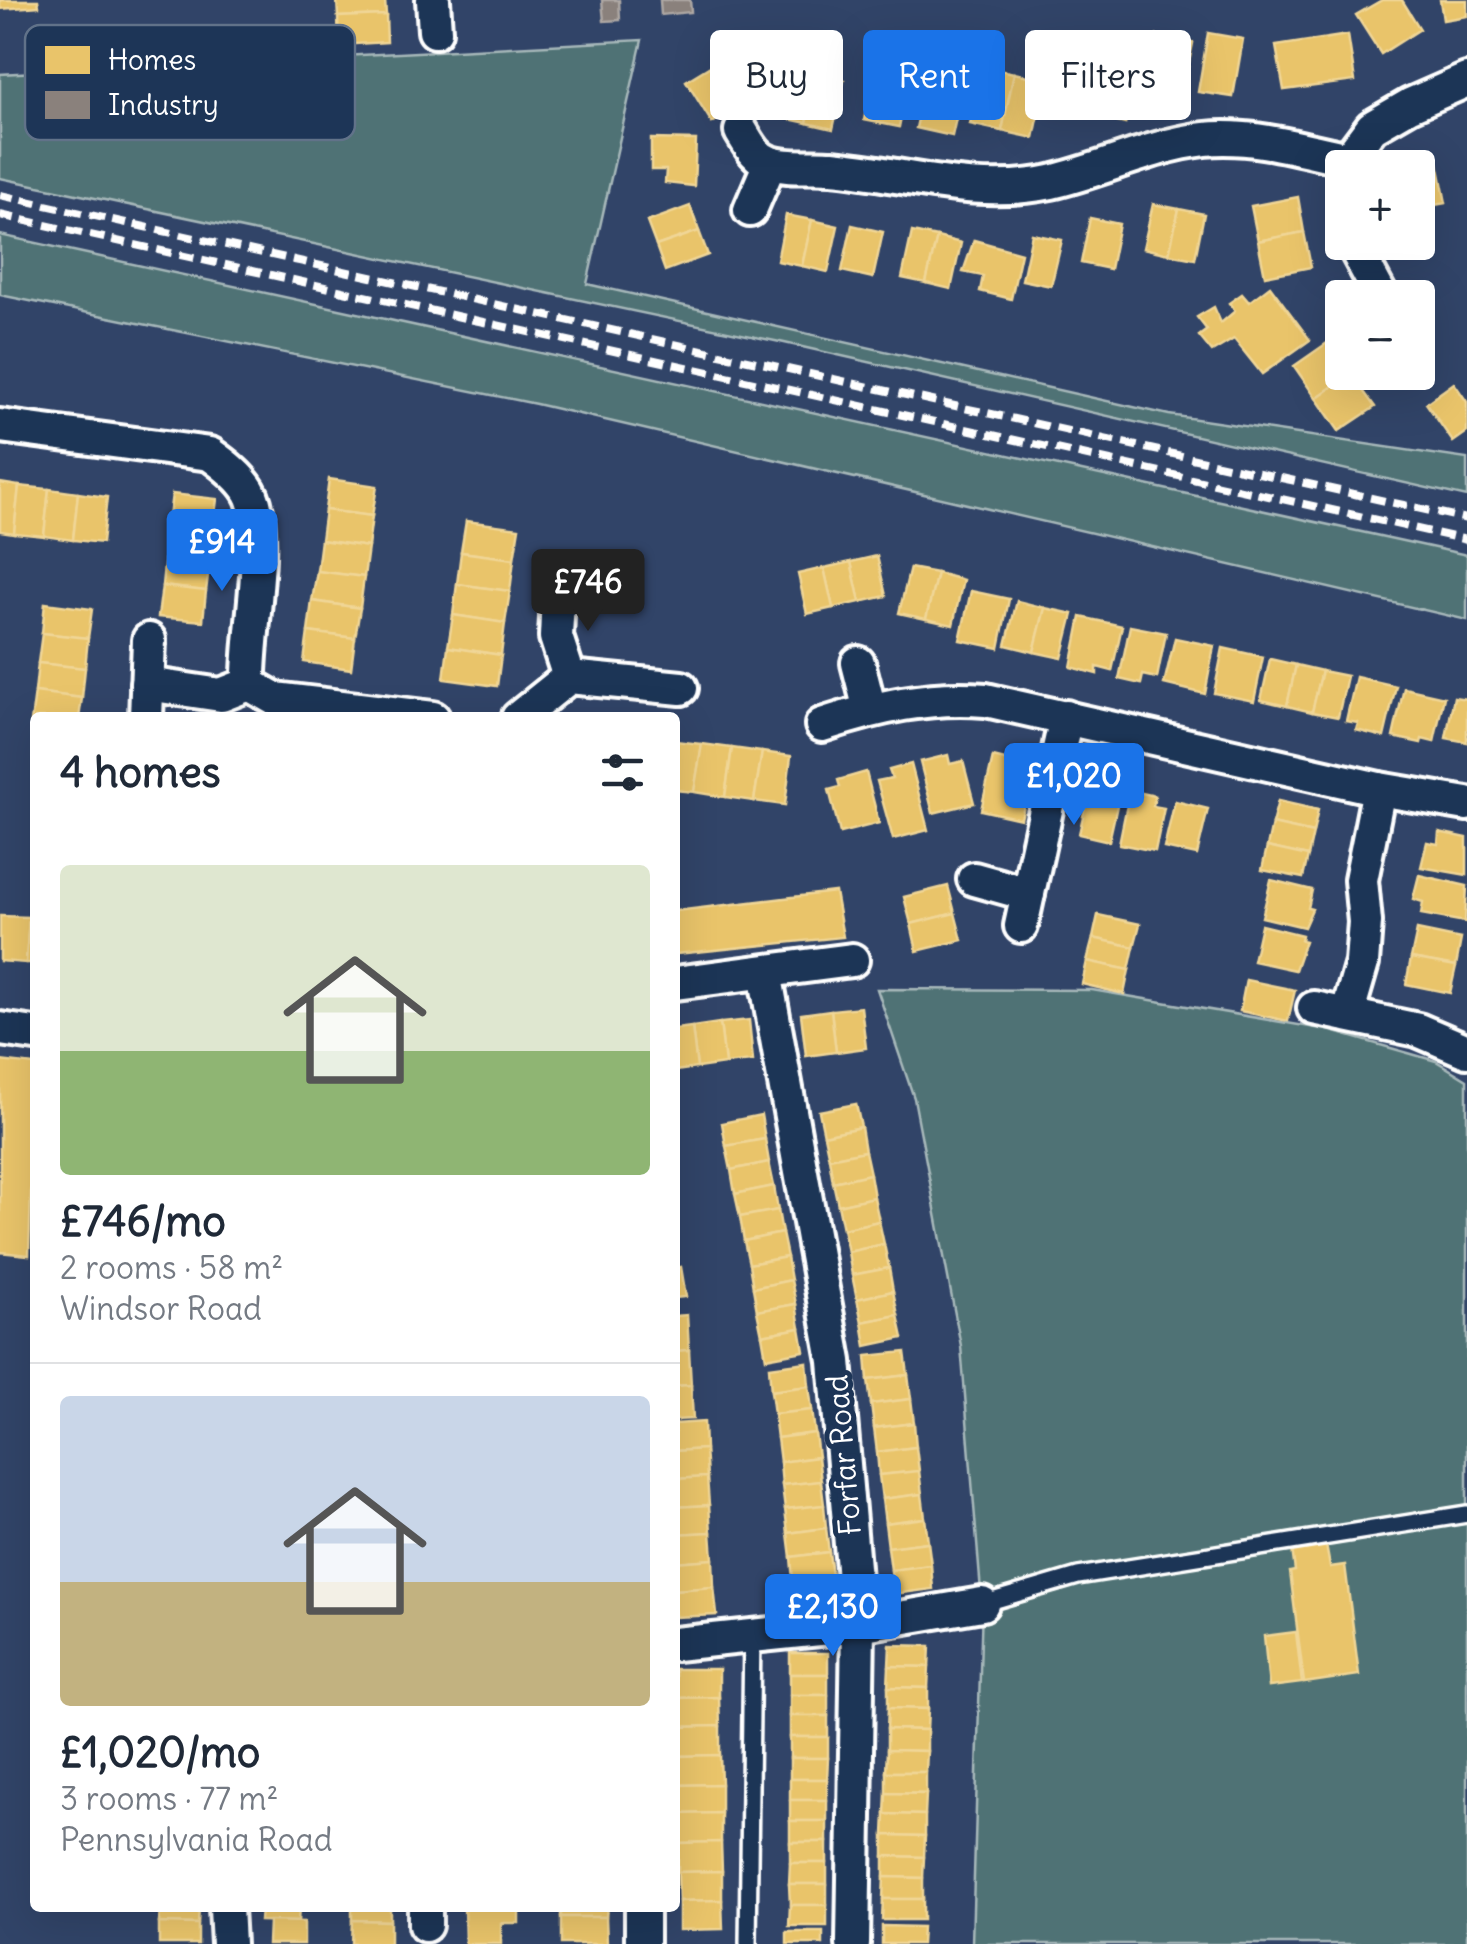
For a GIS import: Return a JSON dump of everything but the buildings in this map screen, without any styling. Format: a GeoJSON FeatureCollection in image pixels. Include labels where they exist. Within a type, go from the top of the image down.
{"type":"FeatureCollection","features":[{"type":"Feature","properties":{"kind":"street"},"geometry":{"type":"LineString","coordinates":[[1356,150],[1372,126],[1467,80]]}},
{"type":"Feature","properties":{"kind":"street"},"geometry":{"type":"LineString","coordinates":[[740,131],[755,154],[770,163],[833,167],[973,188],[1047,182],[1137,154],[1205,139],[1258,141],[1325,157]]}},
{"type":"Feature","properties":{"kind":"street"},"geometry":{"type":"LineString","coordinates":[[750,210],[770,163]]}},
{"type":"Feature","properties":{"kind":"street"},"geometry":{"type":"LineString","coordinates":[[0,426],[178,448],[210,454],[228,468],[249,491],[259,518],[249,684]]}},
{"type":"Feature","properties":{"kind":"street"},"geometry":{"type":"LineString","coordinates":[[558,597],[556,637],[569,677]]}},
{"type":"Feature","properties":{"kind":"street"},"geometry":{"type":"LineString","coordinates":[[146,712],[149,640]]}},
{"type":"Feature","properties":{"kind":"street"},"geometry":{"type":"LineString","coordinates":[[858,662],[870,710]]}},
{"type":"Feature","properties":{"kind":"street"},"geometry":{"type":"LineString","coordinates":[[525,712],[569,677],[681,688]]}},
{"type":"Feature","properties":{"kind":"street"},"geometry":{"type":"LineString","coordinates":[[147,684],[221,695],[249,684]]}},
{"type":"Feature","properties":{"kind":"street"},"geometry":{"type":"LineString","coordinates":[[249,684],[275,699],[384,712]]}},
{"type":"Feature","properties":{"kind":"street"},"geometry":{"type":"LineString","coordinates":[[822,725],[870,710],[948,696],[1015,705],[1379,789],[1467,804]]}},
{"type":"Feature","properties":{"kind":"street"},"geometry":{"type":"LineString","coordinates":[[974,879],[1024,911],[1066,718]]}},
{"type":"Feature","properties":{"kind":"street"},"geometry":{"type":"LineString","coordinates":[[1347,1015],[1362,963],[1365,922],[1361,880],[1379,789]]}},
{"type":"Feature","properties":{"kind":"street"},"geometry":{"type":"LineString","coordinates":[[680,981],[852,960]]}},
{"type":"Feature","properties":{"kind":"street","name":"Forfar Road"},"geometry":{"type":"LineString","coordinates":[[765,972],[835,1361],[858,1625],[853,1944]]}},
{"type":"Feature","properties":{"kind":"street"},"geometry":{"type":"LineString","coordinates":[[1314,1008],[1418,1030],[1467,1051]]}},
{"type":"Feature","properties":{"kind":"street"},"geometry":{"type":"LineString","coordinates":[[0,1029],[30,1033]]}},
{"type":"Feature","properties":{"kind":"street"},"geometry":{"type":"LineString","coordinates":[[680,1643],[858,1625],[982,1604]]}},
{"type":"Feature","properties":{"kind":"street"},"geometry":{"type":"LineString","coordinates":[[226,1912],[228,1944]]}},
{"type":"Feature","properties":{"kind":"street"},"geometry":{"type":"LineString","coordinates":[[642,1912],[642,1944]]}},
{"type":"Feature","properties":{"kind":"lane"},"geometry":{"type":"LineString","coordinates":[[982,1604],[1078,1576],[1467,1514]]}},
{"type":"Feature","properties":{"kind":"lane"},"geometry":{"type":"LineString","coordinates":[[748,1944],[752,1634]]}},
{"type":"Feature","properties":{"kind":"green space"},"geometry":{"type":"Polygon","coordinates":[[[642,40],[587,284],[1169,415],[1467,459],[1467,497],[780,342],[0,178],[0,74],[25,73],[25,140],[355,140],[355,55],[642,40]]]}},
{"type":"Feature","properties":{"kind":"green space"},"geometry":{"type":"Polygon","coordinates":[[[0,235],[1467,555],[1467,620],[536,404],[0,295],[0,235]]]}},
{"type":"Feature","properties":{"kind":"green space"},"geometry":{"type":"Polygon","coordinates":[[[877,989],[1092,990],[1328,1030],[1436,1061],[1467,1080],[1467,1944],[972,1944],[982,1604],[961,1346],[914,1098],[877,989]]]}},
{"type":"Feature","properties":{"kind":"railway"},"geometry":{"type":"LineString","coordinates":[[0,195],[1467,519]]}},
{"type":"Feature","properties":{"kind":"railway"},"geometry":{"type":"LineString","coordinates":[[0,215],[1467,540]]}}]}
